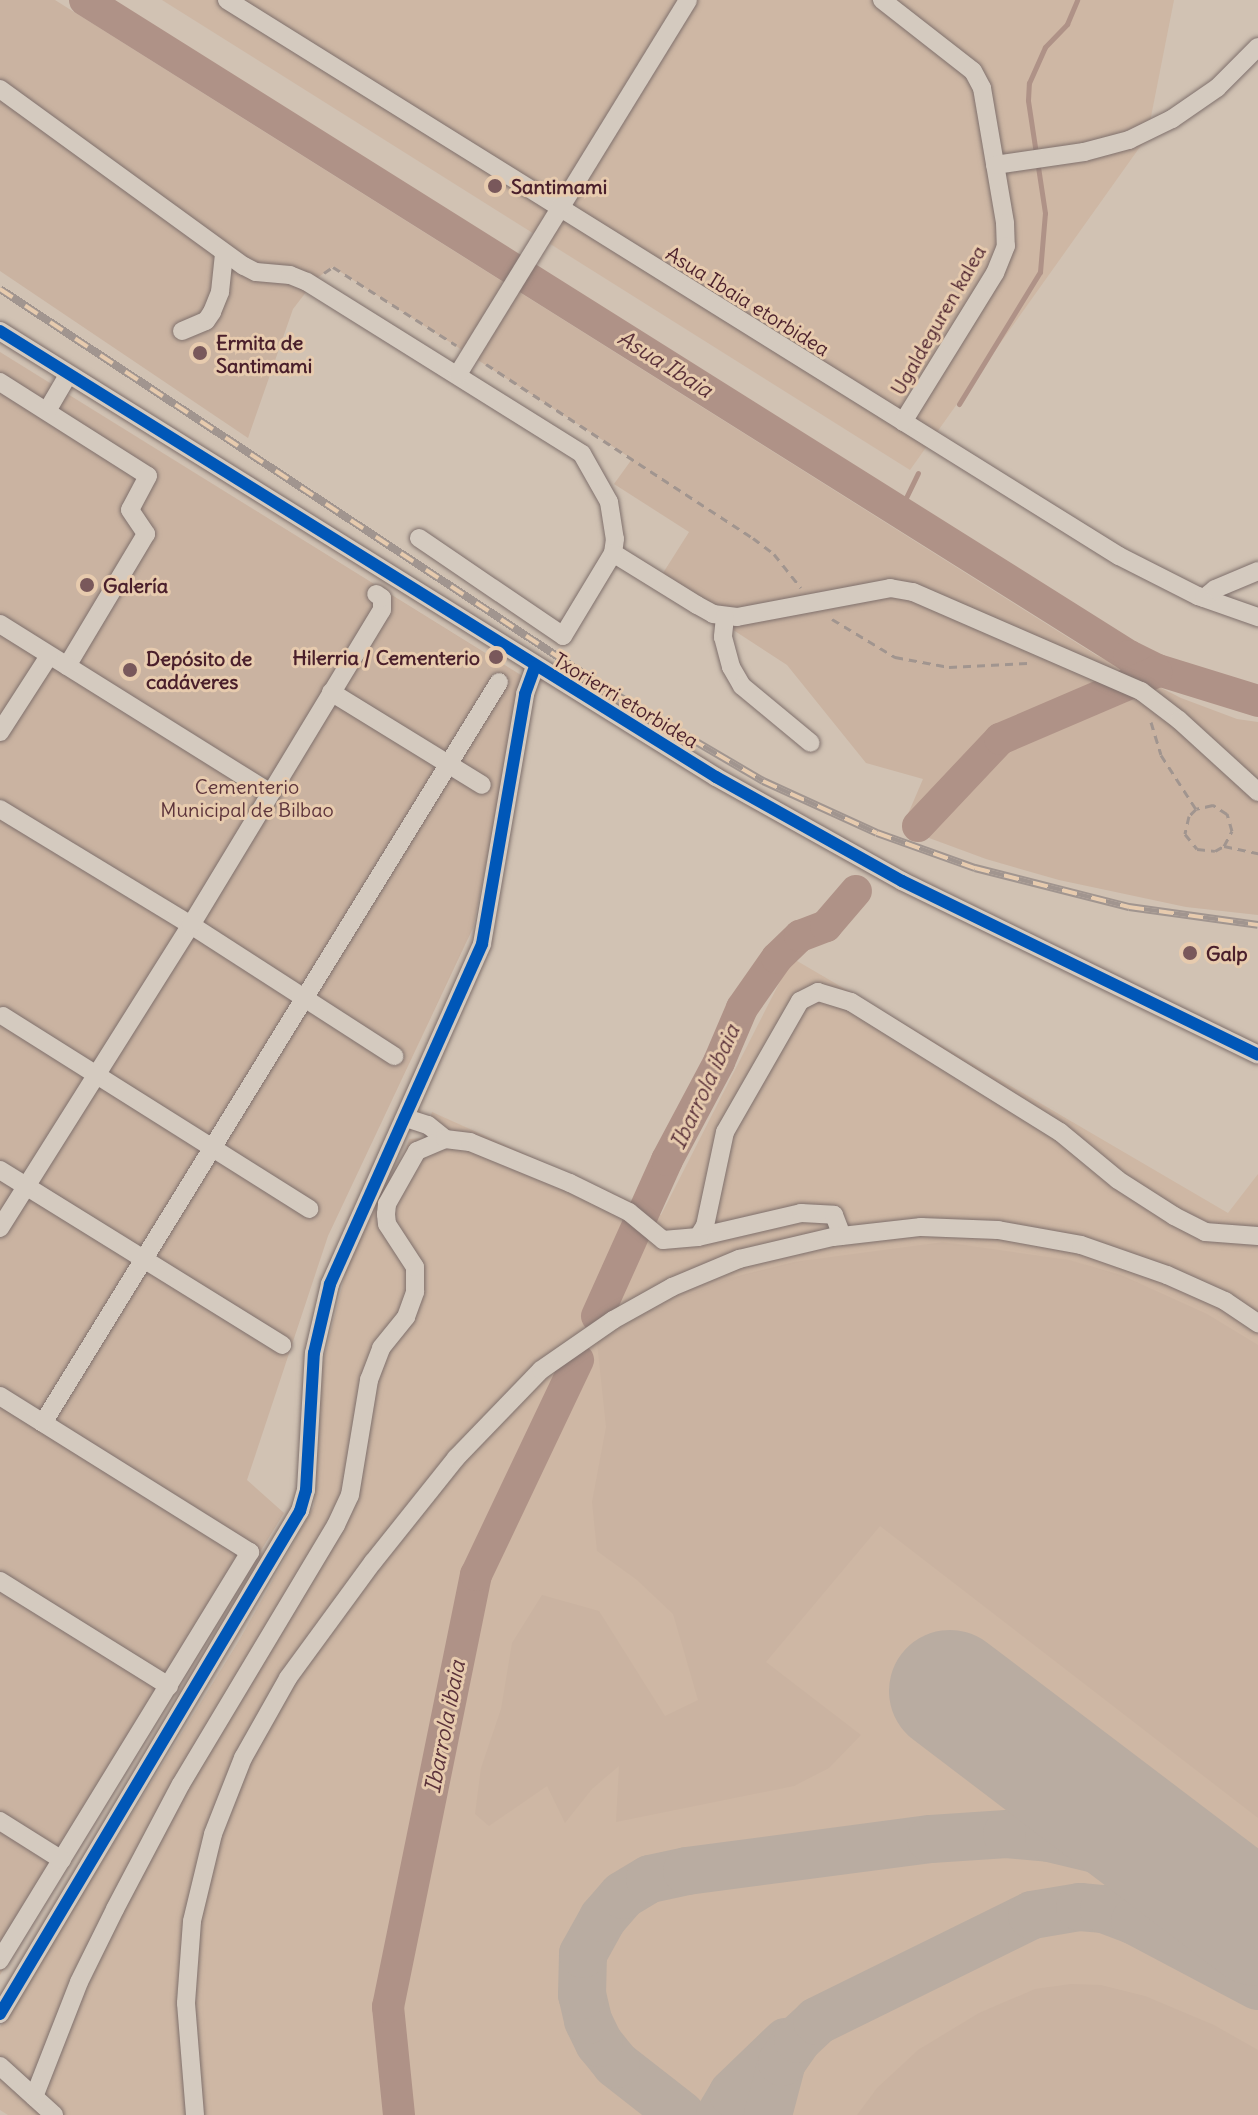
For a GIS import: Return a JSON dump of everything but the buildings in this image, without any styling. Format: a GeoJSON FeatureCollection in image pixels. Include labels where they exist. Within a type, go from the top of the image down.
{"type":"FeatureCollection","features":[{"type":"Feature","properties":{"kind":"street","name":"Asua Ibaia etorbidea"},"geometry":{"type":"LineString","coordinates":[[227,0],[1131,562],[1204,598],[1258,617]]}},
{"type":"Feature","properties":{"kind":"street"},"geometry":{"type":"LineString","coordinates":[[458,374],[688,0]]}},
{"type":"Feature","properties":{"kind":"street","name":"Ugaldeguren kalea"},"geometry":{"type":"LineString","coordinates":[[882,0],[973,71],[982,88],[1006,246],[995,273],[903,422]]}},
{"type":"Feature","properties":{"kind":"street"},"geometry":{"type":"LineString","coordinates":[[995,165],[1084,152],[1129,140],[1172,119],[1217,88],[1258,47]]}},
{"type":"Feature","properties":{"kind":"street"},"geometry":{"type":"LineString","coordinates":[[0,89],[224,253],[256,272],[290,275],[307,282],[582,454],[609,502],[615,539],[613,553],[563,636],[419,538]]}},
{"type":"Feature","properties":{"kind":"street"},"geometry":{"type":"LineString","coordinates":[[182,331],[206,321],[212,312],[220,292],[224,253]]}},
{"type":"Feature","properties":{"kind":"street","name":"Txorierri etorbidea"},"geometry":{"type":"LineString","coordinates":[[0,331],[716,777],[877,867],[1258,1055]]}},
{"type":"Feature","properties":{"kind":"street"},"geometry":{"type":"LineString","coordinates":[[47,411],[68,375]]}},
{"type":"Feature","properties":{"kind":"street"},"geometry":{"type":"LineString","coordinates":[[0,382],[148,476],[130,510],[146,534],[67,666]]}},
{"type":"Feature","properties":{"kind":"street"},"geometry":{"type":"LineString","coordinates":[[613,553],[697,605],[725,617],[749,616],[901,589],[1141,691],[1179,720],[1258,792]]}},
{"type":"Feature","properties":{"kind":"street"},"geometry":{"type":"LineString","coordinates":[[1204,598],[1215,589],[1258,571]]}},
{"type":"Feature","properties":{"kind":"street"},"geometry":{"type":"LineString","coordinates":[[0,1228],[191,925],[382,610],[382,598],[376,594]]}},
{"type":"Feature","properties":{"kind":"street"},"geometry":{"type":"LineString","coordinates":[[725,617],[723,637],[731,667],[742,686],[811,743]]}},
{"type":"Feature","properties":{"kind":"street"},"geometry":{"type":"LineString","coordinates":[[0,624],[269,792]]}},
{"type":"Feature","properties":{"kind":"street"},"geometry":{"type":"LineString","coordinates":[[0,732],[49,656]]}},
{"type":"Feature","properties":{"kind":"street"},"geometry":{"type":"LineString","coordinates":[[0,2014],[300,1511],[306,1490],[314,1353],[330,1284],[346,1241],[406,1118],[482,944],[525,694],[535,667]]}},
{"type":"Feature","properties":{"kind":"street"},"geometry":{"type":"LineString","coordinates":[[43,1423],[499,682]]}},
{"type":"Feature","properties":{"kind":"street"},"geometry":{"type":"LineString","coordinates":[[331,692],[482,785]]}},
{"type":"Feature","properties":{"kind":"street"},"geometry":{"type":"LineString","coordinates":[[0,809],[191,925],[394,1056]]}},
{"type":"Feature","properties":{"kind":"street"},"geometry":{"type":"LineString","coordinates":[[698,1237],[705,1226],[725,1132],[800,1001],[818,992],[851,1002],[1060,1132],[1118,1180],[1174,1216],[1205,1232],[1258,1236]]}},
{"type":"Feature","properties":{"kind":"street"},"geometry":{"type":"LineString","coordinates":[[3,1016],[309,1209]]}},
{"type":"Feature","properties":{"kind":"street"},"geometry":{"type":"LineString","coordinates":[[406,1118],[428,1125],[445,1139]]}},
{"type":"Feature","properties":{"kind":"street"},"geometry":{"type":"LineString","coordinates":[[34,2097],[79,1982],[115,1909],[188,1772],[336,1525],[350,1495],[356,1474],[369,1380],[381,1348],[406,1317],[415,1292],[415,1267],[410,1253],[387,1224],[387,1204],[417,1151],[445,1139],[470,1142],[570,1183],[629,1212],[663,1240],[698,1237],[801,1213],[834,1215],[842,1236]]}},
{"type":"Feature","properties":{"kind":"street"},"geometry":{"type":"LineString","coordinates":[[0,1170],[282,1345]]}},
{"type":"Feature","properties":{"kind":"street"},"geometry":{"type":"LineString","coordinates":[[195,2115],[186,2003],[192,1921],[213,1834],[243,1758],[288,1678],[373,1562],[456,1458],[541,1370],[613,1320],[672,1287],[739,1259],[842,1236],[921,1227],[998,1230],[1081,1245],[1167,1275],[1225,1301],[1258,1323]]}},
{"type":"Feature","properties":{"kind":"street"},"geometry":{"type":"LineString","coordinates":[[0,1396],[250,1552],[0,1960]]}},
{"type":"Feature","properties":{"kind":"street"},"geometry":{"type":"LineString","coordinates":[[0,1581],[169,1686]]}},
{"type":"Feature","properties":{"kind":"street"},"geometry":{"type":"LineString","coordinates":[[0,1821],[62,1860]]}},
{"type":"Feature","properties":{"kind":"street"},"geometry":{"type":"LineString","coordinates":[[0,2066],[54,2115]]}},
{"type":"Feature","properties":{"kind":"path"},"geometry":{"type":"LineString","coordinates":[[307,282],[333,267],[471,354],[753,538],[774,554],[812,603],[847,631],[895,657],[949,667],[1035,663]]}},
{"type":"Feature","properties":{"kind":"path"},"geometry":{"type":"LineString","coordinates":[[1141,691],[1161,755],[1196,809]]}},
{"type":"Feature","properties":{"kind":"path"},"geometry":{"type":"LineString","coordinates":[[1224,846],[1232,831],[1227,814],[1213,805],[1196,809],[1185,824],[1189,843],[1206,852],[1224,846],[1258,853]]}},
{"type":"Feature","properties":{"kind":"shaded area"},"geometry":{"type":"Polygon","coordinates":[[[162,0],[1174,0],[1147,137],[910,470],[162,0]]]}},
{"type":"Feature","properties":{"kind":"shaded area"},"geometry":{"type":"Polygon","coordinates":[[[792,958],[1228,1213],[1258,1174],[1258,2115],[8,2115],[0,2110],[0,2027],[240,1639],[314,1506],[322,1366],[350,1255],[404,1156],[409,1139],[424,1138],[432,1112],[661,1215],[792,958]]]}},
{"type":"Feature","properties":{"kind":"green space"},"geometry":{"type":"Polygon","coordinates":[[[0,0],[55,0],[1096,655],[1181,698],[1237,719],[1258,722],[1258,915],[1186,907],[1059,880],[986,859],[902,828],[923,779],[866,763],[787,665],[658,581],[689,532],[614,484],[632,459],[333,267],[317,278],[293,309],[248,438],[0,271],[0,0]]]}},
{"type":"Feature","properties":{"kind":"green space","name":"Cementerio Municipal de Bilbao"},"geometry":{"type":"Polygon","coordinates":[[[0,352],[524,677],[473,928],[328,1236],[247,1480],[284,1513],[0,1975],[0,352]]]}},
{"type":"Feature","properties":{"kind":"green space"},"geometry":{"type":"Polygon","coordinates":[[[943,1242],[1069,1260],[1121,1275],[1207,1314],[1258,1345],[1258,1818],[880,1526],[766,1662],[861,1735],[829,1768],[794,1786],[616,1822],[619,1766],[592,1789],[565,1823],[547,1786],[489,1826],[475,1814],[481,1768],[501,1709],[512,1643],[542,1595],[599,1611],[665,1716],[698,1700],[673,1614],[637,1580],[597,1551],[592,1502],[606,1427],[597,1342],[648,1312],[726,1279],[794,1262],[943,1242]]]}},
{"type":"Feature","properties":{"kind":"green space"},"geometry":{"type":"Polygon","coordinates":[[[1071,1984],[1101,1985],[1145,1996],[1214,2025],[1258,2050],[1258,2115],[857,2115],[877,2088],[918,2050],[979,2013],[1035,1989],[1071,1984]]]}},
{"type":"Feature","properties":{"kind":"waterway","name":"Asua Ibaia"},"geometry":{"type":"LineString","coordinates":[[85,0],[1129,656],[1158,670],[1258,701]]}},
{"type":"Feature","properties":{"kind":"waterway"},"geometry":{"type":"LineString","coordinates":[[959,404],[1040,272],[1045,213],[1028,100],[1029,83],[1045,47],[1067,24],[1077,0]]}},
{"type":"Feature","properties":{"kind":"waterway"},"geometry":{"type":"LineString","coordinates":[[900,510],[918,473]]}},
{"type":"Feature","properties":{"kind":"waterway","name":"Ibarrola ibaia"},"geometry":{"type":"LineString","coordinates":[[918,826],[1000,739],[1156,672]]}},
{"type":"Feature","properties":{"kind":"waterway","name":"Ibarrola ibaia"},"geometry":{"type":"LineString","coordinates":[[597,1316],[667,1160],[719,1062],[742,1008],[777,958],[800,936],[826,926],[856,891]]}},
{"type":"Feature","properties":{"kind":"waterway","name":"Ibarrola ibaia"},"geometry":{"type":"LineString","coordinates":[[399,2115],[388,2007],[476,1575],[578,1360]]}},
{"type":"Feature","properties":{"kind":"taxiway"},"geometry":{"type":"LineString","coordinates":[[681,2115],[616,2064],[599,2043],[588,2020],[582,1995],[583,1954],[603,1918],[623,1895],[650,1879],[687,1871],[931,1839],[1007,1834],[1049,1838],[1124,1856],[1196,1889],[1258,1927]]}},
{"type":"Feature","properties":{"kind":"taxiway"},"geometry":{"type":"LineString","coordinates":[[768,2115],[782,2062],[798,2039],[817,2021],[1032,1915],[1080,1907],[1104,1909],[1135,1921],[1258,1986]]}},
{"type":"Feature","properties":{"kind":"taxiway"},"geometry":{"type":"LineString","coordinates":[[720,2115],[733,2093],[786,2042]]}},
{"type":"Feature","properties":{"kind":"runway"},"geometry":{"type":"LineString","coordinates":[[950,1691],[1258,1925]]}},
{"type":"Feature","properties":{"kind":"railway"},"geometry":{"type":"LineString","coordinates":[[0,289],[613,693],[763,781],[877,833],[975,868],[1129,907],[1258,925]]}},
{"type":"Feature","properties":{"kind":"cycle path"},"geometry":{"type":"LineString","coordinates":[[0,331],[716,777],[902,881],[1258,1055]]}},
{"type":"Feature","properties":{"kind":"cycle path"},"geometry":{"type":"LineString","coordinates":[[0,2014],[300,1511],[306,1490],[314,1353],[330,1284],[482,944],[525,694],[535,667]]}},
{"type":"Feature","properties":{"kind":"place","name":"Santimami"},"geometry":{"type":"Point","coordinates":[495,186]}},
{"type":"Feature","properties":{"kind":"place","name":"Ermita de Santimami"},"geometry":{"type":"Point","coordinates":[200,353]}},
{"type":"Feature","properties":{"kind":"place","name":"Galería"},"geometry":{"type":"Point","coordinates":[87,585]}},
{"type":"Feature","properties":{"kind":"place","name":"Hilerria / Cementerio"},"geometry":{"type":"Point","coordinates":[496,657]}},
{"type":"Feature","properties":{"kind":"place","name":"Depósito de cadáveres"},"geometry":{"type":"Point","coordinates":[130,670]}},
{"type":"Feature","properties":{"kind":"place","name":"Galp"},"geometry":{"type":"Point","coordinates":[1190,953]}}]}
